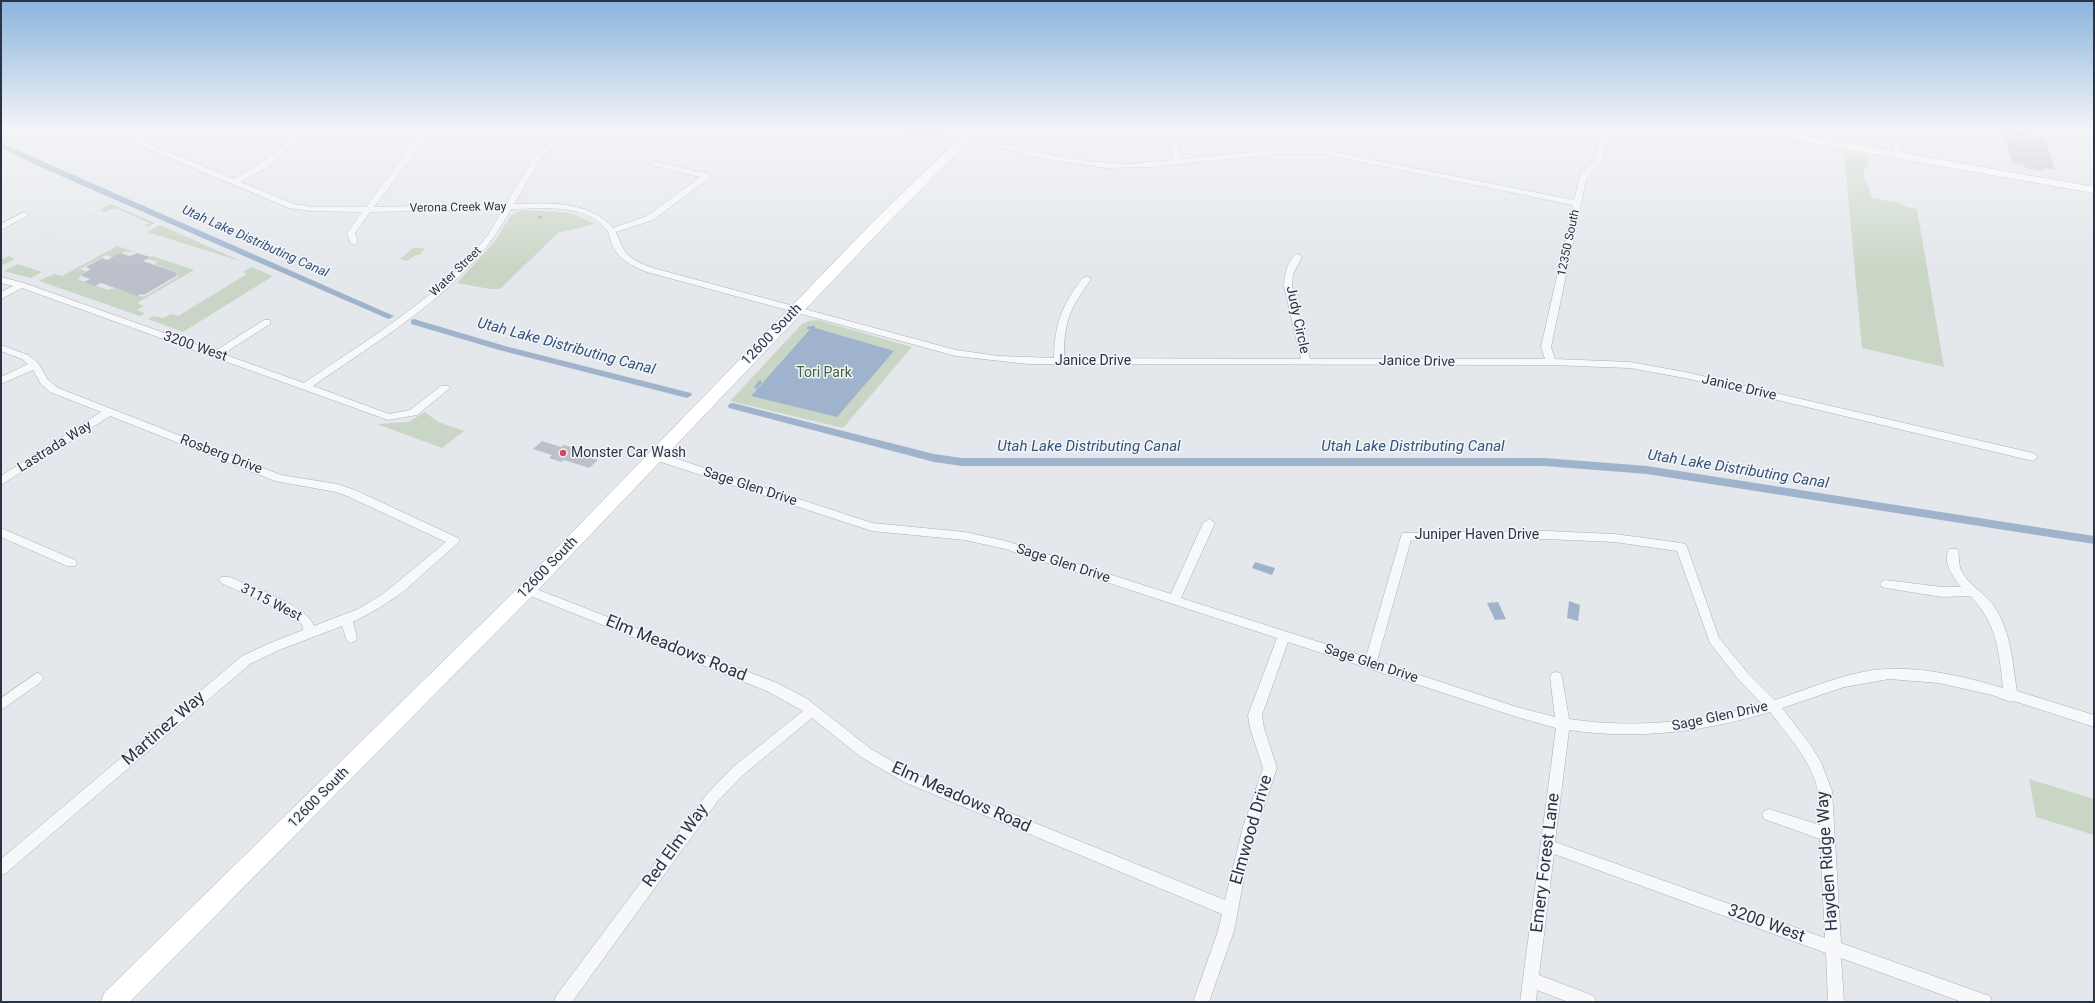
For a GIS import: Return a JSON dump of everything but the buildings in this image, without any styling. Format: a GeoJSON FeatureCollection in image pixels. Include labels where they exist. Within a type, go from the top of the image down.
{"type":"FeatureCollection","features":[{"type":"Feature","properties":{"kind":"main road","name":"12600 South"},"geometry":{"type":"LineString","coordinates":[[113,1002],[527,590],[877,226],[929,175]]}},
{"type":"Feature","properties":{"kind":"main road"},"geometry":{"type":"LineString","coordinates":[[2004,175],[2094,190]]}},
{"type":"Feature","properties":{"kind":"street","name":"Verona Creek Way"},"geometry":{"type":"LineString","coordinates":[[217,175],[292,206],[312,210],[508,207],[564,207],[582,210],[599,218],[612,231],[616,246],[622,254],[634,264],[650,270],[797,309]]}},
{"type":"Feature","properties":{"kind":"street"},"geometry":{"type":"LineString","coordinates":[[235,182],[248,175]]}},
{"type":"Feature","properties":{"kind":"street"},"geometry":{"type":"LineString","coordinates":[[354,242],[351,233],[395,175]]}},
{"type":"Feature","properties":{"kind":"street","name":"Water Street"},"geometry":{"type":"LineString","coordinates":[[305,387],[402,319],[446,285],[473,258],[491,236],[527,175]]}},
{"type":"Feature","properties":{"kind":"street"},"geometry":{"type":"LineString","coordinates":[[612,231],[654,216],[706,176],[701,175]]}},
{"type":"Feature","properties":{"kind":"street"},"geometry":{"type":"LineString","coordinates":[[1437,175],[1578,203]]}},
{"type":"Feature","properties":{"kind":"street","name":"12350 South"},"geometry":{"type":"LineString","coordinates":[[1551,362],[1546,347],[1585,175]]}},
{"type":"Feature","properties":{"kind":"street"},"geometry":{"type":"LineString","coordinates":[[1,227],[26,215]]}},
{"type":"Feature","properties":{"kind":"street","name":"Judy Circle"},"geometry":{"type":"LineString","coordinates":[[1298,257],[1289,274],[1288,286],[1306,361]]}},
{"type":"Feature","properties":{"kind":"street"},"geometry":{"type":"LineString","coordinates":[[1059,361],[1059,334],[1062,318],[1070,302],[1087,279]]}},
{"type":"Feature","properties":{"kind":"street","name":"3200 West"},"geometry":{"type":"LineString","coordinates":[[1,280],[21,285],[388,417],[413,413],[445,388]]}},
{"type":"Feature","properties":{"kind":"street"},"geometry":{"type":"LineString","coordinates":[[1,296],[21,285]]}},
{"type":"Feature","properties":{"kind":"street","name":"Janice Drive"},"geometry":{"type":"LineString","coordinates":[[797,309],[970,355],[1014,360],[1613,363],[1666,371],[2033,457]]}},
{"type":"Feature","properties":{"kind":"street"},"geometry":{"type":"LineString","coordinates":[[216,355],[267,322]]}},
{"type":"Feature","properties":{"kind":"street","name":"Rosberg Drive"},"geometry":{"type":"LineString","coordinates":[[1,348],[24,357],[35,365],[44,382],[54,390],[279,478],[337,488],[351,493],[454,541]]}},
{"type":"Feature","properties":{"kind":"street"},"geometry":{"type":"LineString","coordinates":[[1,381],[35,365]]}},
{"type":"Feature","properties":{"kind":"street","name":"Lastrada Way"},"geometry":{"type":"LineString","coordinates":[[1,481],[109,412]]}},
{"type":"Feature","properties":{"kind":"street","name":"Sage Glen Drive"},"geometry":{"type":"LineString","coordinates":[[656,456],[872,527],[966,536],[1006,545],[1517,712],[1563,724],[1649,730],[1685,728],[1738,716],[1773,706],[1847,681],[1887,674],[1916,675],[1947,679],[2094,721]]}},
{"type":"Feature","properties":{"kind":"street"},"geometry":{"type":"LineString","coordinates":[[1174,600],[1209,523]]}},
{"type":"Feature","properties":{"kind":"street"},"geometry":{"type":"LineString","coordinates":[[1,532],[71,563]]}},
{"type":"Feature","properties":{"kind":"street","name":"Juniper Haven Drive"},"geometry":{"type":"LineString","coordinates":[[1370,664],[1406,536],[1546,535],[1615,538],[1681,548]]}},
{"type":"Feature","properties":{"kind":"street","name":"Martinez Way"},"geometry":{"type":"LineString","coordinates":[[1,868],[232,671],[262,651],[310,632],[346,620],[396,592],[454,541]]}},
{"type":"Feature","properties":{"kind":"street","name":"Hayden Ridge Way"},"geometry":{"type":"LineString","coordinates":[[1681,548],[1714,640],[1743,676],[1773,706],[1816,766],[1825,791],[1826,834],[1834,948],[1836,1002]]}},
{"type":"Feature","properties":{"kind":"street"},"geometry":{"type":"LineString","coordinates":[[1953,552],[1952,561],[1955,571],[1991,611],[1999,628],[2011,697]]}},
{"type":"Feature","properties":{"kind":"street","name":"3115 West"},"geometry":{"type":"LineString","coordinates":[[226,580],[296,612],[307,622],[310,632]]}},
{"type":"Feature","properties":{"kind":"street"},"geometry":{"type":"LineString","coordinates":[[1886,584],[1942,592],[1974,591]]}},
{"type":"Feature","properties":{"kind":"street","name":"Elm Meadows Road"},"geometry":{"type":"LineString","coordinates":[[527,590],[772,687],[801,702],[866,752],[909,778],[1231,910]]}},
{"type":"Feature","properties":{"kind":"street"},"geometry":{"type":"LineString","coordinates":[[346,620],[351,638]]}},
{"type":"Feature","properties":{"kind":"street","name":"Elmwood Drive"},"geometry":{"type":"LineString","coordinates":[[1201,1002],[1226,931],[1239,867],[1250,827],[1270,768],[1257,728],[1255,715],[1284,636]]}},
{"type":"Feature","properties":{"kind":"street","name":"Emery Forest Lane"},"geometry":{"type":"LineString","coordinates":[[1528,1002],[1549,846],[1563,724],[1556,677]]}},
{"type":"Feature","properties":{"kind":"street"},"geometry":{"type":"LineString","coordinates":[[1,705],[37,678]]}},
{"type":"Feature","properties":{"kind":"street","name":"Red Elm Way"},"geometry":{"type":"LineString","coordinates":[[562,1002],[712,798],[738,770],[812,711]]}},
{"type":"Feature","properties":{"kind":"street"},"geometry":{"type":"LineString","coordinates":[[1770,815],[1826,834]]}},
{"type":"Feature","properties":{"kind":"street","name":"3200 West"},"geometry":{"type":"LineString","coordinates":[[1549,846],[1984,1002]]}},
{"type":"Feature","properties":{"kind":"street"},"geometry":{"type":"LineString","coordinates":[[1532,980],[1588,1002]]}},
{"type":"Feature","properties":{"kind":"green space"},"geometry":{"type":"Polygon","coordinates":[[[1846,175],[1864,175],[1872,198],[1903,204],[1903,206],[1917,209],[1944,367],[1862,348],[1846,175]]]}},
{"type":"Feature","properties":{"kind":"green space"},"geometry":{"type":"Polygon","coordinates":[[[111,204],[155,223],[148,227],[144,226],[149,223],[115,208],[105,212],[100,210],[9,256],[15,259],[1,266],[1,260],[111,204]]]}},
{"type":"Feature","properties":{"kind":"green space"},"geometry":{"type":"Polygon","coordinates":[[[526,210],[571,213],[595,224],[558,233],[500,289],[490,289],[457,283],[495,241],[511,215],[526,210]]]}},
{"type":"Feature","properties":{"kind":"green space"},"geometry":{"type":"Polygon","coordinates":[[[160,225],[243,262],[147,232],[160,225]]]}},
{"type":"Feature","properties":{"kind":"green space"},"geometry":{"type":"Polygon","coordinates":[[[117,246],[136,252],[127,251],[112,257],[106,255],[80,269],[86,271],[79,275],[81,277],[77,279],[108,290],[113,288],[144,297],[179,276],[176,274],[179,273],[154,264],[158,262],[147,259],[152,256],[194,270],[137,303],[144,306],[137,310],[145,313],[140,316],[39,281],[54,274],[62,276],[117,246]]]}},
{"type":"Feature","properties":{"kind":"green space"},"geometry":{"type":"Polygon","coordinates":[[[413,248],[425,248],[420,255],[416,255],[407,261],[400,259],[413,248]]]}},
{"type":"Feature","properties":{"kind":"green space"},"geometry":{"type":"Polygon","coordinates":[[[18,264],[42,272],[31,278],[4,271],[18,264]]]}},
{"type":"Feature","properties":{"kind":"green space"},"geometry":{"type":"Polygon","coordinates":[[[251,267],[273,276],[183,332],[148,319],[154,316],[163,318],[171,314],[178,316],[247,274],[243,272],[251,267]]]}},
{"type":"Feature","properties":{"kind":"green space","name":"Tori Park"},"geometry":{"type":"Polygon","coordinates":[[[818,320],[912,347],[843,428],[730,401],[802,324],[808,321],[818,320]]]}},
{"type":"Feature","properties":{"kind":"green space"},"geometry":{"type":"Polygon","coordinates":[[[425,412],[438,422],[464,431],[442,448],[377,424],[408,422],[425,412]]]}},
{"type":"Feature","properties":{"kind":"green space"},"geometry":{"type":"Polygon","coordinates":[[[2029,779],[2094,799],[2094,835],[2036,817],[2029,779]]]}},
{"type":"Feature","properties":{"kind":"water","name":"Tori Park"},"geometry":{"type":"Polygon","coordinates":[[[812,327],[894,351],[837,417],[751,396],[812,327]]]}},
{"type":"Feature","properties":{"kind":"water"},"geometry":{"type":"Polygon","coordinates":[[[1255,562],[1275,568],[1272,575],[1252,568],[1255,562]]]}},
{"type":"Feature","properties":{"kind":"water"},"geometry":{"type":"Polygon","coordinates":[[[1569,601],[1580,605],[1578,621],[1567,618],[1569,601]]]}},
{"type":"Feature","properties":{"kind":"water"},"geometry":{"type":"Polygon","coordinates":[[[1498,602],[1506,619],[1495,620],[1487,603],[1498,602]]]}},
{"type":"Feature","properties":{"kind":"waterway","name":"Utah Lake Distributing Canal"},"geometry":{"type":"LineString","coordinates":[[66,175],[389,316]]}},
{"type":"Feature","properties":{"kind":"waterway","name":"Utah Lake Distributing Canal"},"geometry":{"type":"LineString","coordinates":[[414,322],[502,348],[687,395]]}},
{"type":"Feature","properties":{"kind":"waterway"},"geometry":{"type":"LineString","coordinates":[[808,328],[814,327]]}},
{"type":"Feature","properties":{"kind":"waterway"},"geometry":{"type":"LineString","coordinates":[[756,387],[760,382]]}},
{"type":"Feature","properties":{"kind":"waterway","name":"Utah Lake Distributing Canal"},"geometry":{"type":"LineString","coordinates":[[733,406],[934,458],[962,462],[1545,462],[1647,470],[2094,540]]}},
{"type":"Feature","properties":{"kind":"place","name":"Monster Car Wash"},"geometry":{"type":"Point","coordinates":[563,453]}}]}
